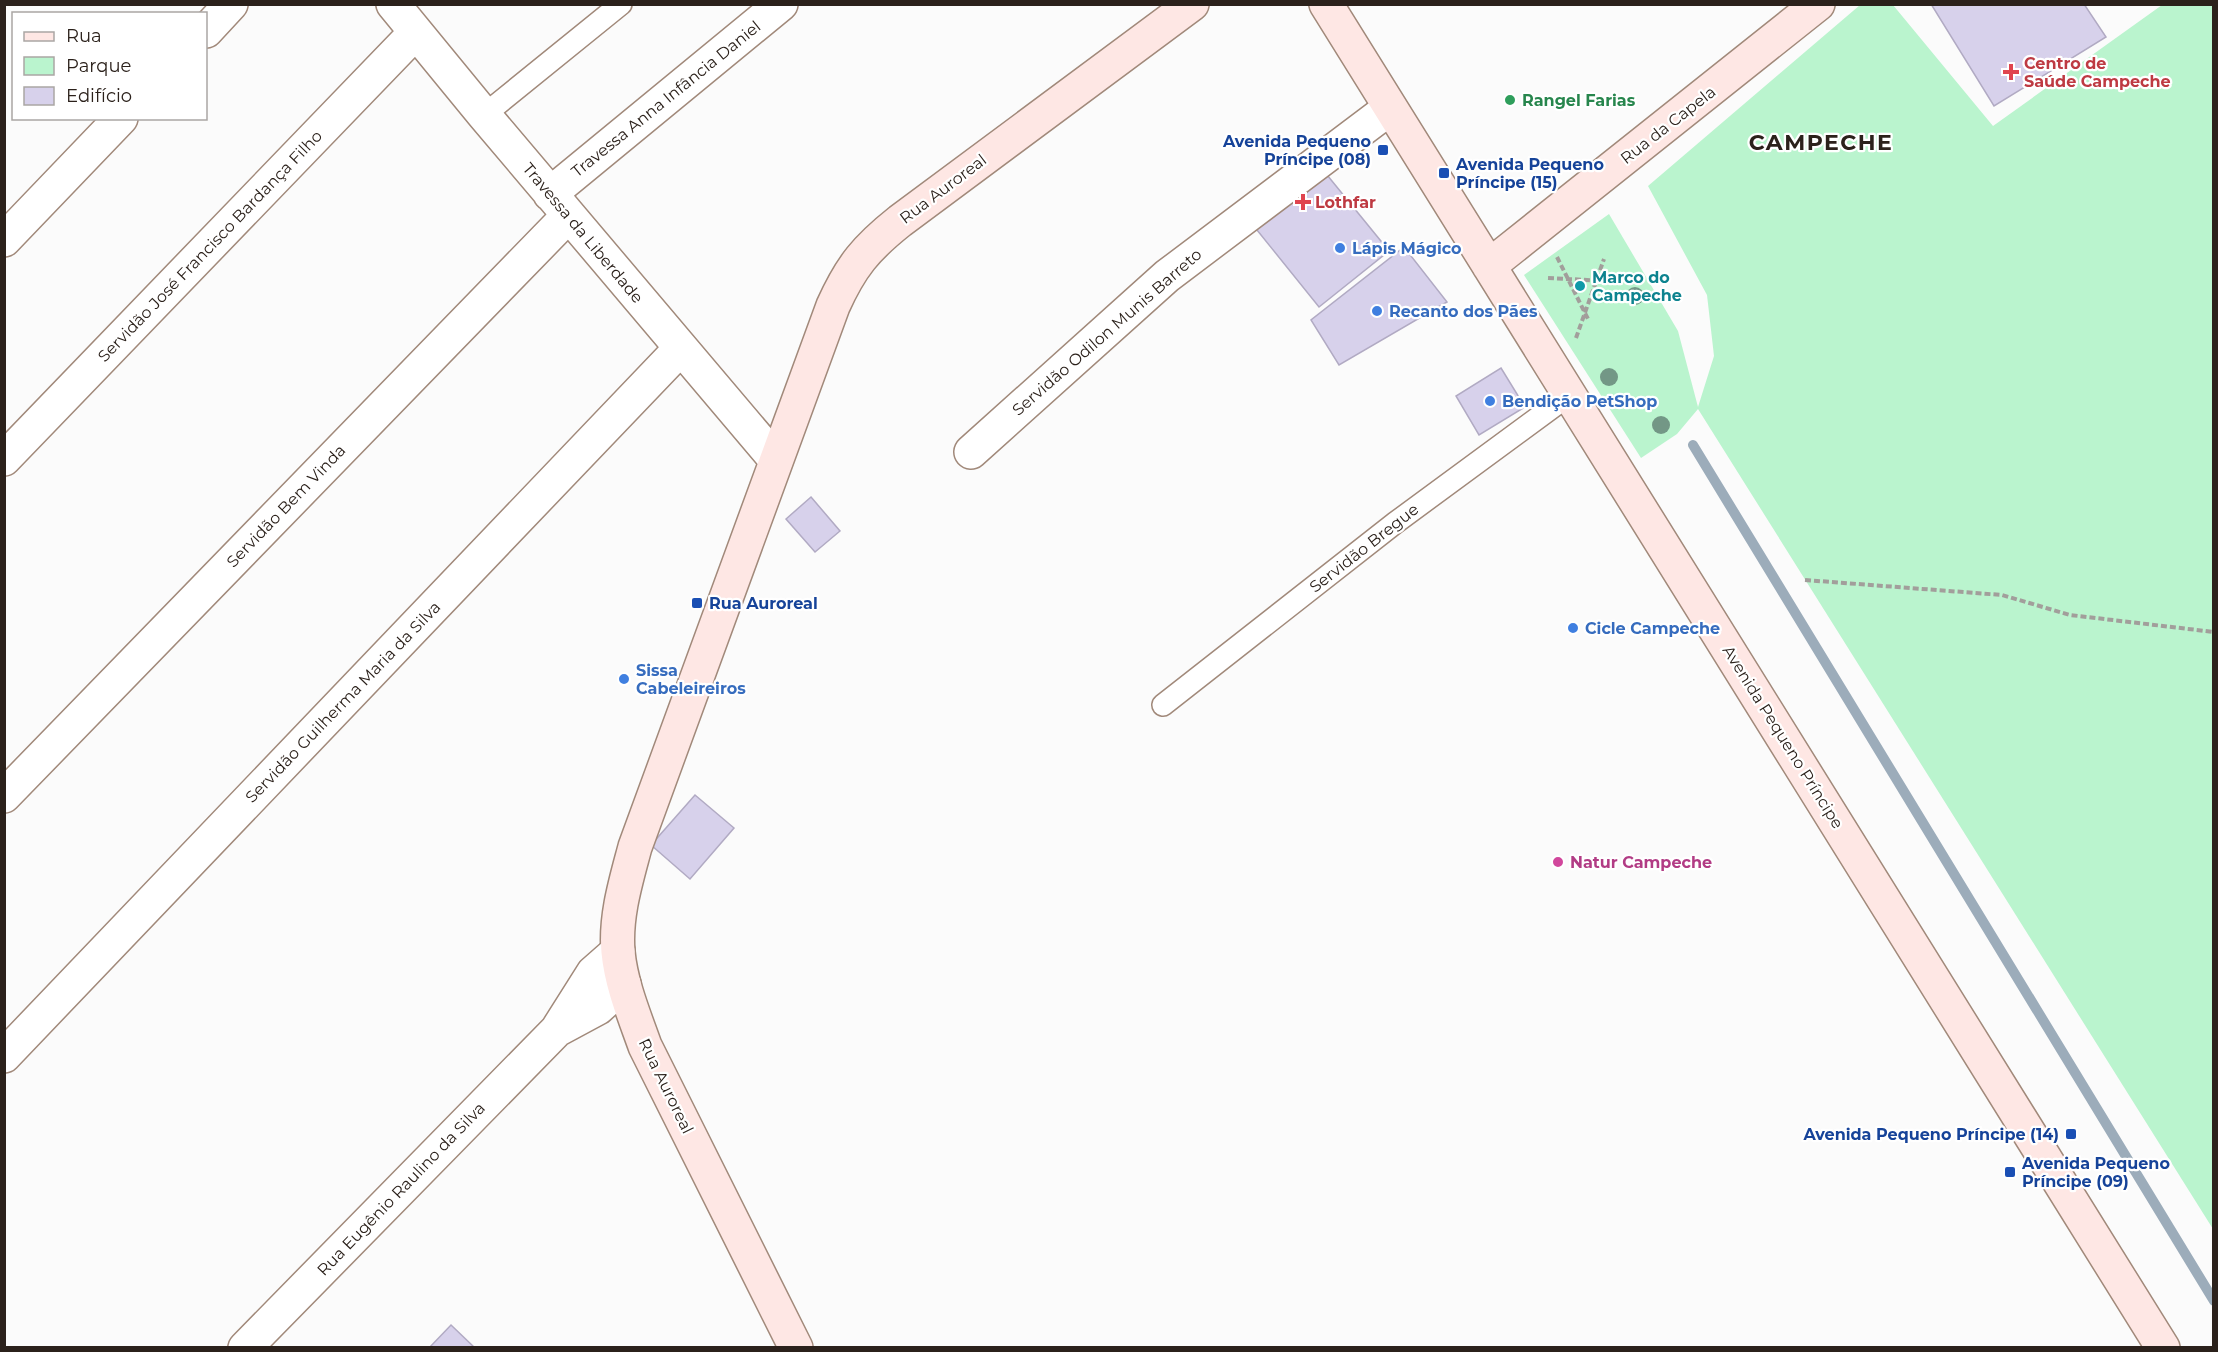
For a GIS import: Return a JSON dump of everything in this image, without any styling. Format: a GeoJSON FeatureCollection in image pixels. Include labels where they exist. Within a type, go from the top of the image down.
{"type":"FeatureCollection","features":[{"type":"Feature","properties":{"kind":"main road","name":"Rua Auroreal"},"geometry":{"type":"LineString","coordinates":[[796,1347],[645,1046],[624,984],[618,951],[621,898],[635,846],[833,306],[858,259],[874,241],[1191,4]]}},
{"type":"Feature","properties":{"kind":"main road","name":"Avenida Pequeno Príncipe"},"geometry":{"type":"LineString","coordinates":[[1326,4],[2163,1347]]}},
{"type":"Feature","properties":{"kind":"main road","name":"Rua da Capela"},"geometry":{"type":"LineString","coordinates":[[1489,266],[1818,4]]}},
{"type":"Feature","properties":{"kind":"street"},"geometry":{"type":"LineString","coordinates":[[207,30],[231,4]]}},
{"type":"Feature","properties":{"kind":"street","name":"Travessa da Liberdade"},"geometry":{"type":"LineString","coordinates":[[393,4],[484,116],[776,460]]}},
{"type":"Feature","properties":{"kind":"street","name":"Travessa Anna Infância Daniel"},"geometry":{"type":"LineString","coordinates":[[559,205],[781,4]]}},
{"type":"Feature","properties":{"kind":"street","name":"Servidão José Francisco Bardança Filho"},"geometry":{"type":"LineString","coordinates":[[4,459],[415,33]]}},
{"type":"Feature","properties":{"kind":"street","name":"Servidão Odilon Munis Barreto"},"geometry":{"type":"LineString","coordinates":[[971,452],[1167,276],[1390,108]]}},
{"type":"Feature","properties":{"kind":"street"},"geometry":{"type":"LineString","coordinates":[[4,240],[119,120]]}},
{"type":"Feature","properties":{"kind":"street","name":"Servidão Bem Vinda"},"geometry":{"type":"LineString","coordinates":[[4,796],[559,205]]}},
{"type":"Feature","properties":{"kind":"street","name":"Servidão Guilherma Maria da Silva"},"geometry":{"type":"LineString","coordinates":[[4,1056],[681,348]]}},
{"type":"Feature","properties":{"kind":"street","name":"Rua Eugênio Raulino da Silva"},"geometry":{"type":"LineString","coordinates":[[245,1347],[557,1030],[593,973],[618,951]]}},
{"type":"Feature","properties":{"kind":"street","name":"Rua Eugênio Raulino da Silva"},"geometry":{"type":"LineString","coordinates":[[557,1030],[598,1008],[624,984]]}},
{"type":"Feature","properties":{"kind":"lane"},"geometry":{"type":"LineString","coordinates":[[484,116],[621,4]]}},
{"type":"Feature","properties":{"kind":"lane","name":"Servidão Bregue"},"geometry":{"type":"LineString","coordinates":[[1163,705],[1395,523],[1569,395]]}},
{"type":"Feature","properties":{"kind":"path"},"geometry":{"type":"LineString","coordinates":[[1554,252],[1589,321]]}},
{"type":"Feature","properties":{"kind":"path"},"geometry":{"type":"LineString","coordinates":[[1575,340],[1604,260]]}},
{"type":"Feature","properties":{"kind":"path"},"geometry":{"type":"LineString","coordinates":[[1548,278],[1607,280]]}},
{"type":"Feature","properties":{"kind":"path"},"geometry":{"type":"LineString","coordinates":[[1805,580],[2002,595],[2070,615],[2214,632]]}},
{"type":"Feature","properties":{"kind":"green space"},"geometry":{"type":"Polygon","coordinates":[[[1860,5],[1893,5],[1993,126],[2162,5],[2213,5],[2213,1229],[1698,409],[1677,434],[1641,458],[1524,275],[1609,214],[1678,331],[1698,407],[1714,356],[1707,295],[1648,186],[1860,5]]]}},
{"type":"Feature","properties":{"kind":"building","name":"Centro de Saúde Campeche"},"geometry":{"type":"Polygon","coordinates":[[[1931,4],[2084,4],[2106,37],[1994,106],[1931,4]]]}},
{"type":"Feature","properties":{"kind":"building"},"geometry":{"type":"Polygon","coordinates":[[[1323,170],[1389,251],[1319,307],[1253,225],[1323,170]]]}},
{"type":"Feature","properties":{"kind":"building","name":"Recanto dos Pães"},"geometry":{"type":"Polygon","coordinates":[[[1404,247],[1447,302],[1339,365],[1311,320],[1404,247]]]}},
{"type":"Feature","properties":{"kind":"building","name":"Bendição PetShop"},"geometry":{"type":"Polygon","coordinates":[[[1501,368],[1525,407],[1479,435],[1456,396],[1501,368]]]}},
{"type":"Feature","properties":{"kind":"building"},"geometry":{"type":"Polygon","coordinates":[[[811,497],[840,531],[815,552],[786,519],[811,497]]]}},
{"type":"Feature","properties":{"kind":"building"},"geometry":{"type":"Polygon","coordinates":[[[695,795],[734,828],[690,879],[651,845],[695,795]]]}},
{"type":"Feature","properties":{"kind":"building"},"geometry":{"type":"Polygon","coordinates":[[[451,1325],[475,1348],[429,1348],[451,1325]]]}},
{"type":"Feature","properties":{"kind":"waterway"},"geometry":{"type":"LineString","coordinates":[[1693,445],[2214,1301]]}},
{"type":"Feature","properties":{"kind":"place","name":"Centro de Saúde Campeche"},"geometry":{"type":"Point","coordinates":[2011,72]}},
{"type":"Feature","properties":{"kind":"place","name":"Rangel Farias"},"geometry":{"type":"Point","coordinates":[1510,100]}},
{"type":"Feature","properties":{"kind":"place","name":"Avenida Pequeno Príncipe (08)"},"geometry":{"type":"Point","coordinates":[1383,150]}},
{"type":"Feature","properties":{"kind":"place","name":"Avenida Pequeno Príncipe (15)"},"geometry":{"type":"Point","coordinates":[1444,173]}},
{"type":"Feature","properties":{"kind":"place","name":"Lothfar"},"geometry":{"type":"Point","coordinates":[1303,202]}},
{"type":"Feature","properties":{"kind":"place","name":"Lápis Mágico"},"geometry":{"type":"Point","coordinates":[1340,248]}},
{"type":"Feature","properties":{"kind":"place","name":"Marco do Campeche"},"geometry":{"type":"Point","coordinates":[1580,286]}},
{"type":"Feature","properties":{"kind":"place","name":"Recanto dos Pães"},"geometry":{"type":"Point","coordinates":[1377,311]}},
{"type":"Feature","properties":{"kind":"place","name":"Bendição PetShop"},"geometry":{"type":"Point","coordinates":[1490,401]}},
{"type":"Feature","properties":{"kind":"place","name":"Rua Auroreal"},"geometry":{"type":"Point","coordinates":[697,603]}},
{"type":"Feature","properties":{"kind":"place","name":"Cicle Campeche"},"geometry":{"type":"Point","coordinates":[1573,628]}},
{"type":"Feature","properties":{"kind":"place","name":"Sissa Cabeleireiros"},"geometry":{"type":"Point","coordinates":[624,679]}},
{"type":"Feature","properties":{"kind":"place","name":"Natur Campeche"},"geometry":{"type":"Point","coordinates":[1558,862]}},
{"type":"Feature","properties":{"kind":"place","name":"Avenida Pequeno Príncipe (14)"},"geometry":{"type":"Point","coordinates":[2071,1134]}},
{"type":"Feature","properties":{"kind":"place","name":"Avenida Pequeno Príncipe (09)"},"geometry":{"type":"Point","coordinates":[2010,1172]}},
{"type":"Feature","properties":{"kind":"district","name":"CAMPECHE"},"geometry":{"type":"Point","coordinates":[1821,142]}}]}
